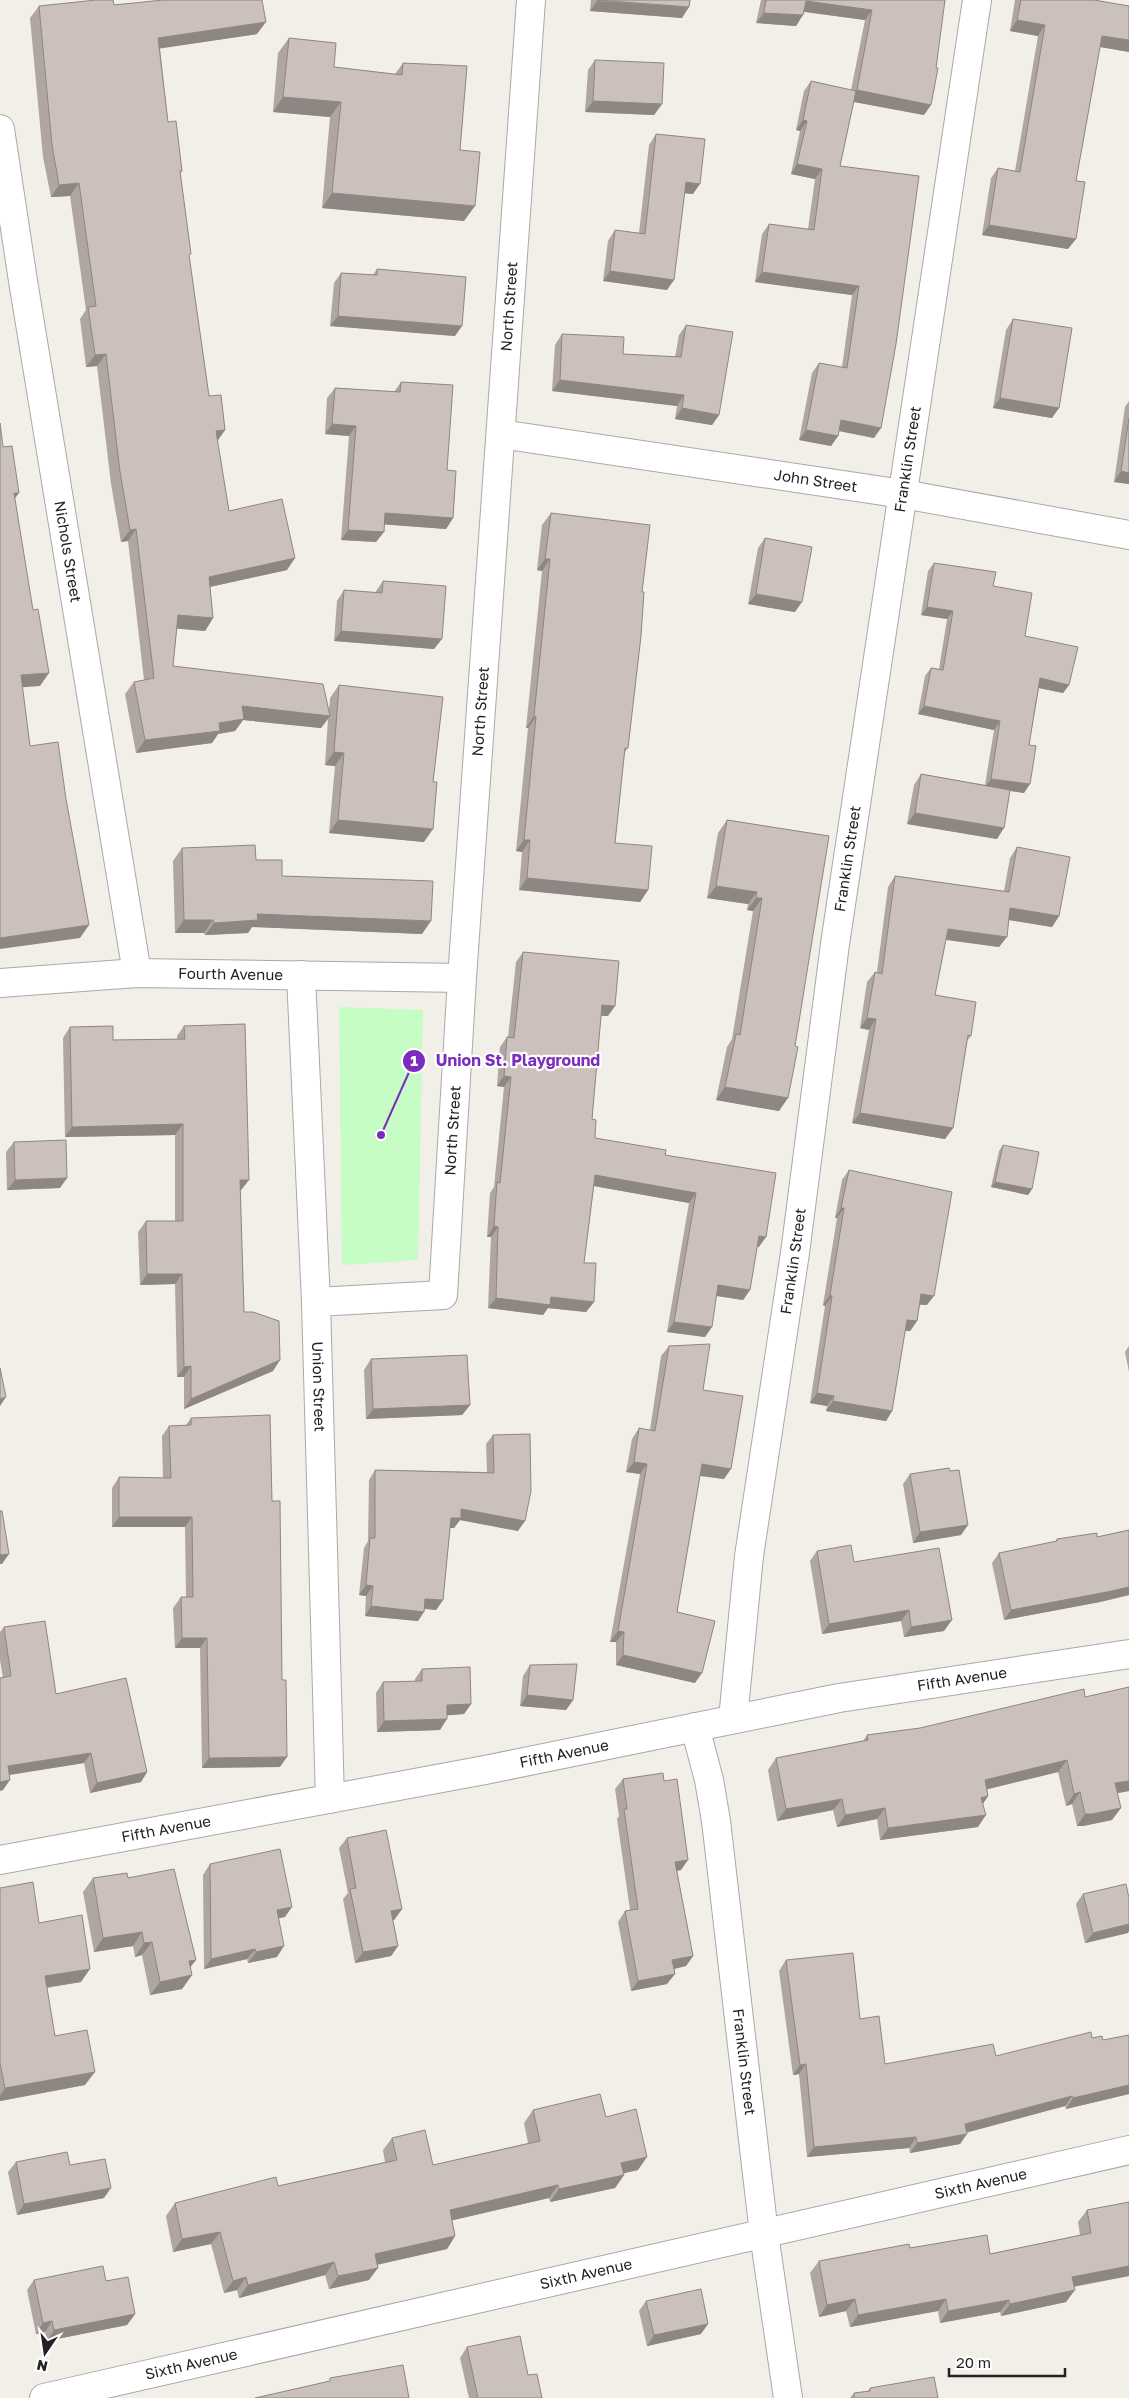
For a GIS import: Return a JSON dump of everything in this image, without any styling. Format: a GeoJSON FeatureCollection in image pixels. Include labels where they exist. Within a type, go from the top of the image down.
{"type":"FeatureCollection","features":[{"type":"Feature","properties":{"kind":"street","name":"North Street"},"geometry":{"type":"LineString","coordinates":[[316,1302],[443,1295],[462,978],[531,0]]}},
{"type":"Feature","properties":{"kind":"street","name":"Franklin Street"},"geometry":{"type":"LineString","coordinates":[[733,1720],[749,1556],[793,1263],[835,944],[978,0]]}},
{"type":"Feature","properties":{"kind":"street","name":"Nichols Street"},"geometry":{"type":"LineString","coordinates":[[0,129],[23,281],[137,973]]}},
{"type":"Feature","properties":{"kind":"street","name":"John Street"},"geometry":{"type":"LineString","coordinates":[[501,434],[903,494],[1129,535]]}},
{"type":"Feature","properties":{"kind":"street","name":"Fourth Avenue"},"geometry":{"type":"LineString","coordinates":[[0,983],[137,973],[462,978]]}},
{"type":"Feature","properties":{"kind":"street","name":"Union Street"},"geometry":{"type":"LineString","coordinates":[[301,976],[316,1302],[330,1799]]}},
{"type":"Feature","properties":{"kind":"street","name":"Fifth Avenue"},"geometry":{"type":"LineString","coordinates":[[0,1860],[330,1799],[839,1698],[1129,1654]]}},
{"type":"Feature","properties":{"kind":"street","name":"Franklin Street"},"geometry":{"type":"LineString","coordinates":[[695,1727],[709,1780],[716,1821],[764,2234],[788,2398]]}},
{"type":"Feature","properties":{"kind":"street","name":"Sixth Avenue"},"geometry":{"type":"LineString","coordinates":[[44,2398],[1129,2150]]}},
{"type":"Feature","properties":{"kind":"green space"},"geometry":{"type":"Polygon","coordinates":[[[339,1007],[423,1010],[418,1260],[342,1265],[339,1007]]]}},
{"type":"Feature","properties":{"kind":"building"},"geometry":{"type":"Polygon","coordinates":[[[113,0],[114,5],[163,0],[262,0],[266,22],[158,38],[168,122],[176,121],[182,171],[180,171],[191,254],[189,255],[209,396],[221,395],[225,430],[216,431],[229,511],[282,499],[295,558],[209,577],[213,618],[178,615],[173,666],[323,684],[330,716],[242,706],[244,719],[219,723],[220,731],[145,740],[134,682],[154,678],[136,529],[130,530],[120,472],[106,354],[95,355],[88,307],[96,306],[79,183],[59,185],[52,145],[39,6],[113,0]]]}},
{"type":"Feature","properties":{"kind":"building"},"geometry":{"type":"Polygon","coordinates":[[[597,0],[690,0],[689,7],[597,0]]]}},
{"type":"Feature","properties":{"kind":"building"},"geometry":{"type":"Polygon","coordinates":[[[766,0],[945,0],[936,68],[938,68],[931,105],[857,90],[872,10],[806,1],[803,15],[764,13],[766,0]]]}},
{"type":"Feature","properties":{"kind":"building"},"geometry":{"type":"Polygon","coordinates":[[[1021,0],[1094,0],[1129,6],[1129,40],[1102,36],[1076,181],[1085,182],[1076,239],[989,225],[998,168],[1020,172],[1045,25],[1017,20],[1021,0]]]}},
{"type":"Feature","properties":{"kind":"building"},"geometry":{"type":"Polygon","coordinates":[[[289,38],[336,43],[334,67],[402,75],[403,63],[467,66],[460,150],[480,152],[475,206],[332,193],[341,102],[283,97],[289,38]]]}},
{"type":"Feature","properties":{"kind":"building"},"geometry":{"type":"Polygon","coordinates":[[[595,60],[664,63],[662,104],[593,101],[595,60]]]}},
{"type":"Feature","properties":{"kind":"building"},"geometry":{"type":"Polygon","coordinates":[[[811,81],[856,91],[840,166],[919,176],[896,344],[881,428],[841,420],[838,436],[806,430],[819,363],[847,368],[859,286],[762,272],[769,224],[814,230],[822,169],[797,164],[807,121],[803,120],[811,81]]]}},
{"type":"Feature","properties":{"kind":"building"},"geometry":{"type":"Polygon","coordinates":[[[656,134],[705,139],[700,184],[686,182],[674,280],[610,271],[615,230],[645,234],[656,134]]]}},
{"type":"Feature","properties":{"kind":"building"},"geometry":{"type":"Polygon","coordinates":[[[377,269],[466,277],[462,326],[338,316],[341,273],[377,275],[377,269]]]}},
{"type":"Feature","properties":{"kind":"building"},"geometry":{"type":"Polygon","coordinates":[[[1013,319],[1072,328],[1059,408],[1000,398],[1013,319]]]}},
{"type":"Feature","properties":{"kind":"building"},"geometry":{"type":"Polygon","coordinates":[[[686,325],[733,332],[719,415],[682,408],[684,395],[560,380],[562,334],[624,337],[623,354],[681,357],[686,325]]]}},
{"type":"Feature","properties":{"kind":"building"},"geometry":{"type":"Polygon","coordinates":[[[401,382],[453,385],[447,470],[456,471],[453,518],[385,513],[384,532],[348,530],[356,426],[332,424],[335,388],[400,392],[401,382]]]}},
{"type":"Feature","properties":{"kind":"building"},"geometry":{"type":"Polygon","coordinates":[[[1129,418],[1129,473],[1121,471],[1129,418]]]}},
{"type":"Feature","properties":{"kind":"building"},"geometry":{"type":"Polygon","coordinates":[[[0,423],[3,447],[12,446],[19,493],[14,493],[33,610],[38,609],[49,673],[21,675],[30,746],[58,742],[66,799],[89,925],[0,938],[0,423]]]}},
{"type":"Feature","properties":{"kind":"building"},"geometry":{"type":"Polygon","coordinates":[[[551,513],[650,525],[642,592],[644,592],[641,636],[628,748],[625,748],[615,843],[652,846],[648,890],[527,878],[530,840],[524,840],[550,559],[545,559],[551,513]]]}},
{"type":"Feature","properties":{"kind":"building"},"geometry":{"type":"Polygon","coordinates":[[[765,538],[812,547],[802,602],[756,594],[765,538]]]}},
{"type":"Feature","properties":{"kind":"building"},"geometry":{"type":"Polygon","coordinates":[[[934,563],[996,572],[993,586],[1032,593],[1025,636],[1078,647],[1069,685],[1040,678],[1029,745],[1036,746],[1030,784],[991,779],[1000,721],[924,706],[931,668],[943,670],[953,611],[927,607],[934,563]]]}},
{"type":"Feature","properties":{"kind":"building"},"geometry":{"type":"Polygon","coordinates":[[[383,581],[446,586],[442,639],[341,631],[344,590],[382,593],[383,581]]]}},
{"type":"Feature","properties":{"kind":"building"},"geometry":{"type":"Polygon","coordinates":[[[339,685],[443,697],[433,782],[437,782],[433,829],[338,820],[344,753],[334,752],[339,685]]]}},
{"type":"Feature","properties":{"kind":"building"},"geometry":{"type":"Polygon","coordinates":[[[921,774],[1010,790],[1004,828],[915,813],[921,774]]]}},
{"type":"Feature","properties":{"kind":"building"},"geometry":{"type":"Polygon","coordinates":[[[727,820],[829,836],[795,1046],[798,1047],[788,1098],[725,1087],[736,1034],[740,1035],[762,898],[756,898],[757,892],[716,886],[727,820]]]}},
{"type":"Feature","properties":{"kind":"building"},"geometry":{"type":"Polygon","coordinates":[[[255,845],[256,860],[282,860],[282,876],[433,881],[431,921],[257,914],[258,920],[214,923],[213,920],[184,920],[182,848],[255,845]]]}},
{"type":"Feature","properties":{"kind":"building"},"geometry":{"type":"Polygon","coordinates":[[[1017,847],[1070,857],[1059,916],[1010,908],[1007,937],[948,929],[935,995],[976,1002],[971,1036],[968,1035],[953,1128],[860,1113],[876,1019],[867,1018],[875,972],[882,974],[895,876],[1009,892],[1017,847]]]}},
{"type":"Feature","properties":{"kind":"building"},"geometry":{"type":"Polygon","coordinates":[[[523,952],[619,961],[615,1006],[602,1005],[592,1119],[596,1120],[595,1138],[666,1150],[665,1155],[776,1173],[766,1237],[759,1236],[750,1290],[718,1285],[712,1327],[674,1322],[696,1193],[595,1175],[584,1263],[596,1263],[594,1302],[551,1297],[550,1305],[496,1298],[498,1227],[494,1226],[497,1182],[500,1183],[511,1077],[504,1076],[507,1037],[514,1038],[523,952]]]}},
{"type":"Feature","properties":{"kind":"building"},"geometry":{"type":"Polygon","coordinates":[[[245,1024],[249,1180],[240,1180],[244,1312],[253,1312],[279,1321],[280,1360],[191,1399],[191,1366],[184,1367],[182,1274],[147,1274],[146,1221],[183,1221],[183,1124],[72,1127],[70,1027],[113,1026],[113,1040],[185,1039],[184,1026],[245,1024]]]}},
{"type":"Feature","properties":{"kind":"building"},"geometry":{"type":"Polygon","coordinates":[[[66,1140],[67,1178],[15,1180],[14,1142],[66,1140]]]}},
{"type":"Feature","properties":{"kind":"building"},"geometry":{"type":"Polygon","coordinates":[[[1003,1145],[1039,1152],[1032,1189],[995,1182],[1003,1145]]]}},
{"type":"Feature","properties":{"kind":"building"},"geometry":{"type":"Polygon","coordinates":[[[849,1170],[952,1192],[934,1296],[921,1294],[917,1321],[907,1320],[892,1411],[833,1401],[834,1396],[817,1393],[844,1208],[841,1208],[849,1170]]]}},
{"type":"Feature","properties":{"kind":"building"},"geometry":{"type":"Polygon","coordinates":[[[710,1344],[703,1390],[743,1396],[731,1469],[702,1464],[677,1612],[715,1621],[702,1673],[623,1655],[624,1632],[618,1631],[647,1464],[634,1462],[639,1428],[655,1431],[669,1346],[710,1344]]]}},
{"type":"Feature","properties":{"kind":"building"},"geometry":{"type":"Polygon","coordinates":[[[467,1355],[470,1405],[373,1409],[371,1359],[467,1355]]]}},
{"type":"Feature","properties":{"kind":"building"},"geometry":{"type":"Polygon","coordinates":[[[0,1368],[6,1397],[0,1399],[0,1368]]]}},
{"type":"Feature","properties":{"kind":"building"},"geometry":{"type":"Polygon","coordinates":[[[270,1415],[272,1501],[280,1501],[282,1680],[286,1680],[287,1757],[209,1758],[207,1638],[182,1638],[181,1597],[193,1597],[192,1517],[119,1517],[119,1477],[171,1478],[169,1426],[191,1425],[191,1418],[270,1415]]]}},
{"type":"Feature","properties":{"kind":"building"},"geometry":{"type":"Polygon","coordinates":[[[530,1434],[531,1491],[525,1521],[461,1509],[461,1518],[451,1518],[443,1600],[425,1599],[424,1612],[371,1606],[373,1586],[366,1585],[370,1538],[375,1538],[375,1470],[494,1473],[493,1435],[530,1434]]]}},
{"type":"Feature","properties":{"kind":"building"},"geometry":{"type":"Polygon","coordinates":[[[949,1468],[950,1471],[959,1470],[968,1525],[920,1532],[910,1474],[949,1468]]]}},
{"type":"Feature","properties":{"kind":"building"},"geometry":{"type":"Polygon","coordinates":[[[0,1511],[2,1511],[9,1554],[0,1555],[0,1511]]]}},
{"type":"Feature","properties":{"kind":"building"},"geometry":{"type":"Polygon","coordinates":[[[1129,1530],[1129,1587],[1011,1610],[999,1553],[1057,1541],[1057,1539],[1097,1533],[1097,1537],[1129,1530]]]}},
{"type":"Feature","properties":{"kind":"building"},"geometry":{"type":"Polygon","coordinates":[[[851,1545],[854,1562],[939,1548],[952,1620],[911,1627],[909,1610],[829,1624],[817,1551],[851,1545]]]}},
{"type":"Feature","properties":{"kind":"building"},"geometry":{"type":"Polygon","coordinates":[[[45,1621],[56,1694],[126,1678],[147,1772],[97,1783],[91,1753],[8,1766],[10,1780],[0,1782],[0,1678],[11,1676],[4,1627],[45,1621]]]}},
{"type":"Feature","properties":{"kind":"building"},"geometry":{"type":"Polygon","coordinates":[[[577,1664],[573,1700],[527,1695],[530,1665],[577,1664]]]}},
{"type":"Feature","properties":{"kind":"building"},"geometry":{"type":"Polygon","coordinates":[[[470,1667],[471,1704],[447,1705],[447,1719],[384,1721],[383,1682],[422,1681],[422,1669],[470,1667]]]}},
{"type":"Feature","properties":{"kind":"building"},"geometry":{"type":"Polygon","coordinates":[[[1129,1687],[1129,1781],[1115,1783],[1121,1808],[1085,1814],[1080,1792],[1074,1794],[1067,1760],[985,1780],[988,1796],[981,1798],[986,1815],[888,1828],[885,1808],[845,1815],[842,1799],[786,1809],[776,1758],[868,1740],[867,1735],[920,1728],[1084,1689],[1085,1697],[1129,1687]]]}},
{"type":"Feature","properties":{"kind":"building"},"geometry":{"type":"Polygon","coordinates":[[[663,1773],[664,1781],[677,1779],[688,1860],[675,1862],[693,1956],[672,1960],[675,1974],[638,1981],[625,1911],[638,1909],[624,1809],[627,1809],[623,1779],[663,1773]]]}},
{"type":"Feature","properties":{"kind":"building"},"geometry":{"type":"Polygon","coordinates":[[[386,1830],[402,1909],[391,1911],[398,1946],[363,1952],[350,1889],[356,1888],[347,1838],[386,1830]]]}},
{"type":"Feature","properties":{"kind":"building"},"geometry":{"type":"Polygon","coordinates":[[[280,1849],[292,1907],[277,1910],[284,1946],[256,1952],[255,1949],[211,1959],[210,1864],[280,1849]]]}},
{"type":"Feature","properties":{"kind":"building"},"geometry":{"type":"Polygon","coordinates":[[[174,1869],[196,1960],[189,1961],[192,1975],[160,1982],[152,1942],[144,1943],[142,1932],[103,1938],[93,1878],[127,1873],[128,1878],[174,1869]]]}},
{"type":"Feature","properties":{"kind":"building"},"geometry":{"type":"Polygon","coordinates":[[[33,1882],[39,1923],[82,1915],[90,1969],[45,1976],[55,2036],[87,2030],[95,2072],[5,2088],[0,2063],[0,1888],[33,1882]]]}},
{"type":"Feature","properties":{"kind":"building"},"geometry":{"type":"Polygon","coordinates":[[[1126,1884],[1129,1898],[1129,1924],[1093,1933],[1083,1894],[1126,1884]]]}},
{"type":"Feature","properties":{"kind":"building"},"geometry":{"type":"Polygon","coordinates":[[[853,1953],[860,2019],[879,2016],[885,2064],[993,2044],[996,2056],[1091,2032],[1092,2038],[1102,2036],[1103,2040],[1129,2035],[1129,2085],[1073,2098],[1072,2096],[965,2124],[967,2134],[917,2143],[916,2137],[814,2147],[806,2064],[800,2065],[786,1960],[853,1953]]]}},
{"type":"Feature","properties":{"kind":"building"},"geometry":{"type":"Polygon","coordinates":[[[600,2094],[606,2117],[636,2109],[647,2157],[621,2163],[624,2175],[559,2189],[558,2185],[450,2210],[455,2236],[375,2254],[378,2268],[338,2276],[334,2262],[248,2285],[246,2277],[233,2281],[220,2232],[182,2239],[175,2203],[276,2177],[278,2186],[397,2160],[392,2138],[425,2130],[433,2165],[540,2141],[533,2110],[600,2094]]]}},
{"type":"Feature","properties":{"kind":"building"},"geometry":{"type":"Polygon","coordinates":[[[67,2152],[70,2165],[105,2159],[111,2188],[24,2204],[16,2162],[67,2152]]]}},
{"type":"Feature","properties":{"kind":"building"},"geometry":{"type":"Polygon","coordinates":[[[1129,2202],[1129,2266],[1072,2277],[1075,2290],[1010,2304],[1009,2300],[948,2311],[946,2299],[858,2315],[855,2299],[827,2305],[819,2261],[909,2244],[910,2248],[987,2235],[990,2254],[1091,2233],[1087,2210],[1129,2202]]]}},
{"type":"Feature","properties":{"kind":"building"},"geometry":{"type":"Polygon","coordinates":[[[103,2266],[106,2281],[128,2277],[135,2314],[54,2330],[52,2321],[43,2323],[34,2280],[103,2266]]]}},
{"type":"Feature","properties":{"kind":"building"},"geometry":{"type":"Polygon","coordinates":[[[701,2289],[708,2324],[654,2335],[646,2301],[701,2289]]]}},
{"type":"Feature","properties":{"kind":"building"},"geometry":{"type":"Polygon","coordinates":[[[520,2336],[528,2375],[537,2374],[542,2398],[478,2398],[467,2347],[520,2336]]]}},
{"type":"Feature","properties":{"kind":"building"},"geometry":{"type":"Polygon","coordinates":[[[403,2365],[409,2398],[255,2398],[330,2381],[330,2378],[403,2365]]]}},
{"type":"Feature","properties":{"kind":"building"},"geometry":{"type":"Polygon","coordinates":[[[934,2377],[938,2398],[854,2398],[854,2393],[870,2391],[870,2388],[934,2377]]]}},
{"type":"Feature","properties":{"kind":"place","name":"Union St. Playground"},"geometry":{"type":"Point","coordinates":[381,1135]}}]}
